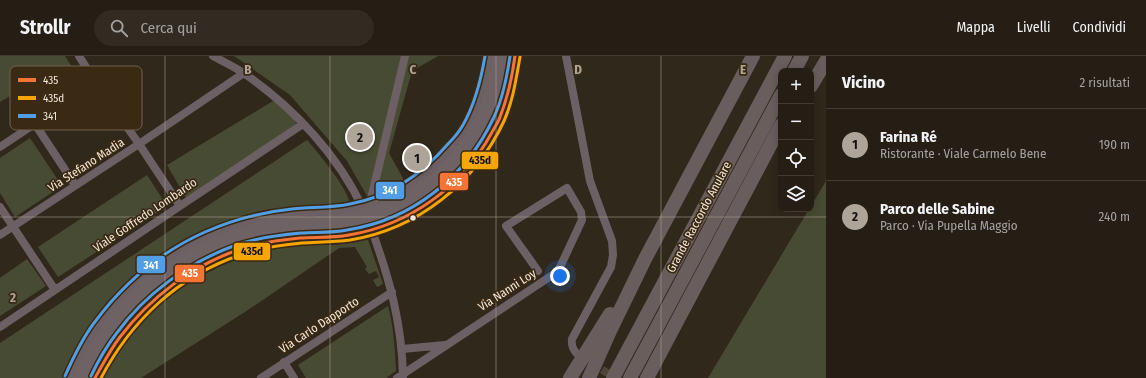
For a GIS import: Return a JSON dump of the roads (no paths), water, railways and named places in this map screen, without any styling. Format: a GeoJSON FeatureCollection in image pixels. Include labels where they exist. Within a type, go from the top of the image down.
{"type":"FeatureCollection","features":[{"type":"Feature","properties":{"kind":"highway"},"geometry":{"type":"LineString","coordinates":[[589,378],[645,259],[753,56]]}},
{"type":"Feature","properties":{"kind":"highway"},"geometry":{"type":"LineString","coordinates":[[718,122],[760,56]]}},
{"type":"Feature","properties":{"kind":"highway","name":"Grande Raccordo Anulare"},"geometry":{"type":"LineString","coordinates":[[613,378],[785,56]]}},
{"type":"Feature","properties":{"kind":"highway"},"geometry":{"type":"LineString","coordinates":[[796,68],[802,56]]}},
{"type":"Feature","properties":{"kind":"highway"},"geometry":{"type":"LineString","coordinates":[[812,68],[818,56]]}},
{"type":"Feature","properties":{"kind":"highway"},"geometry":{"type":"LineString","coordinates":[[814,81],[826,61]]}},
{"type":"Feature","properties":{"kind":"highway","name":"Grande Raccordo Anulare"},"geometry":{"type":"LineString","coordinates":[[630,378],[778,101]]}},
{"type":"Feature","properties":{"kind":"highway"},"geometry":{"type":"LineString","coordinates":[[646,378],[778,132]]}},
{"type":"Feature","properties":{"kind":"highway"},"geometry":{"type":"LineString","coordinates":[[720,238],[779,140]]}},
{"type":"Feature","properties":{"kind":"highway"},"geometry":{"type":"LineString","coordinates":[[570,378],[645,259]]}},
{"type":"Feature","properties":{"kind":"street"},"geometry":{"type":"LineString","coordinates":[[79,56],[85,66]]}},
{"type":"Feature","properties":{"kind":"street"},"geometry":{"type":"LineString","coordinates":[[213,56],[244,74],[276,98],[304,124],[333,159],[351,186],[367,219],[392,292],[398,319],[402,349],[401,377]]}},
{"type":"Feature","properties":{"kind":"street"},"geometry":{"type":"LineString","coordinates":[[371,199],[405,56]]}},
{"type":"Feature","properties":{"kind":"street"},"geometry":{"type":"LineString","coordinates":[[448,172],[461,138],[469,125],[481,95],[490,56]]}},
{"type":"Feature","properties":{"kind":"street"},"geometry":{"type":"LineString","coordinates":[[448,172],[454,159],[468,142],[483,115],[493,86],[498,56]]}},
{"type":"Feature","properties":{"kind":"street"},"geometry":{"type":"LineString","coordinates":[[69,378],[79,357],[103,333],[124,319],[146,295],[174,273],[190,264],[225,247],[255,237],[297,231],[353,226],[367,219],[393,214],[432,191],[448,172],[474,147],[490,120],[501,89],[507,56]]}},
{"type":"Feature","properties":{"kind":"street"},"geometry":{"type":"LineString","coordinates":[[367,219],[387,198],[424,176],[448,172],[481,151],[498,120],[509,89],[514,56]]}},
{"type":"Feature","properties":{"kind":"street"},"geometry":{"type":"LineString","coordinates":[[566,56],[590,181],[610,235],[613,249],[611,267],[572,340],[573,348],[578,354]]}},
{"type":"Feature","properties":{"kind":"street","name":"Via Stefano Madia"},"geometry":{"type":"LineString","coordinates":[[0,235],[244,74]]}},
{"type":"Feature","properties":{"kind":"street","name":"Viale Goffredo Lombardo"},"geometry":{"type":"LineString","coordinates":[[0,327],[304,124]]}},
{"type":"Feature","properties":{"kind":"street"},"geometry":{"type":"LineString","coordinates":[[0,147],[26,130]]}},
{"type":"Feature","properties":{"kind":"street"},"geometry":{"type":"LineString","coordinates":[[39,130],[75,185]]}},
{"type":"Feature","properties":{"kind":"street"},"geometry":{"type":"LineString","coordinates":[[129,130],[180,206]]}},
{"type":"Feature","properties":{"kind":"street","name":"Via Nanni Loy"},"geometry":{"type":"LineString","coordinates":[[401,377],[494,312],[559,270],[582,220],[580,212],[567,188],[506,226],[538,272]]}},
{"type":"Feature","properties":{"kind":"street"},"geometry":{"type":"LineString","coordinates":[[0,207],[55,290]]}},
{"type":"Feature","properties":{"kind":"street"},"geometry":{"type":"LineString","coordinates":[[87,378],[98,356],[108,312],[136,282],[176,253],[227,228],[277,216],[344,210],[367,219]]}},
{"type":"Feature","properties":{"kind":"street"},"geometry":{"type":"LineString","coordinates":[[95,378],[103,361],[113,346],[131,323],[158,296],[190,273],[272,234],[277,216]]}},
{"type":"Feature","properties":{"kind":"street","name":"Via Carlo Dapporto"},"geometry":{"type":"LineString","coordinates":[[261,378],[392,292]]}},
{"type":"Feature","properties":{"kind":"street"},"geometry":{"type":"LineString","coordinates":[[103,333],[113,346]]}},
{"type":"Feature","properties":{"kind":"street"},"geometry":{"type":"LineString","coordinates":[[78,378],[103,333]]}},
{"type":"Feature","properties":{"kind":"street","name":"Via Nanni Loy"},"geometry":{"type":"LineString","coordinates":[[402,349],[446,345]]}},
{"type":"Feature","properties":{"kind":"street"},"geometry":{"type":"LineString","coordinates":[[284,362],[294,378]]}},
{"type":"Feature","properties":{"kind":"tunnel"},"geometry":{"type":"LineString","coordinates":[[592,363],[615,378]]}},
{"type":"Feature","properties":{"kind":"place","name":"Parco delle Sabine"},"geometry":{"type":"Point","coordinates":[360,137]}},
{"type":"Feature","properties":{"kind":"place","name":"Farina Ré"},"geometry":{"type":"Point","coordinates":[417,158]}}]}
